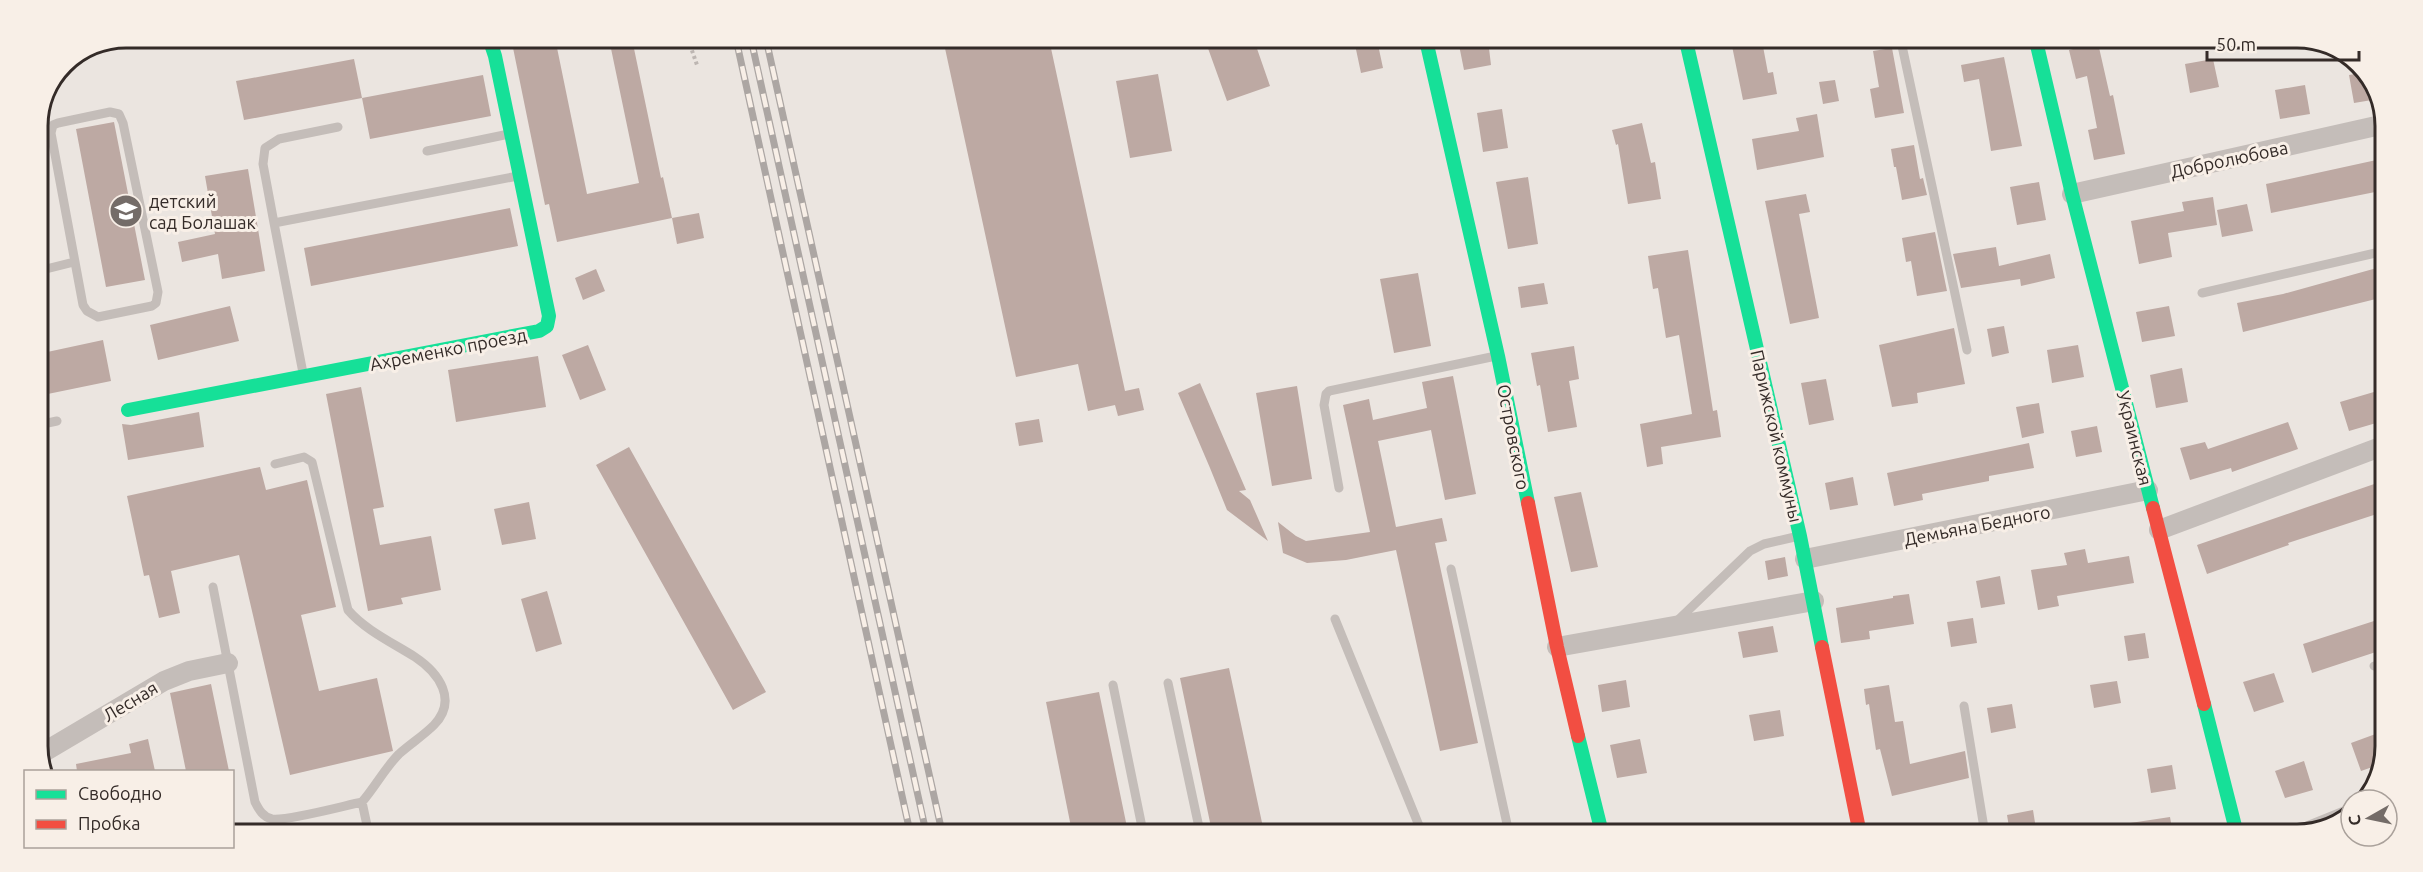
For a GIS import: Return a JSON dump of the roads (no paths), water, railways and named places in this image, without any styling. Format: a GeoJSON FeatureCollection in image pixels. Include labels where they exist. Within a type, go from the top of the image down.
{"type":"FeatureCollection","features":[{"type":"Feature","properties":{"kind":"street","name":"Ахременко проезд"},"geometry":{"type":"LineString","coordinates":[[128,410],[539,332],[548,326],[549,316],[492,48]]}},
{"type":"Feature","properties":{"kind":"street","name":"Островского"},"geometry":{"type":"LineString","coordinates":[[1428,48],[1498,356],[1557,647],[1600,824]]}},
{"type":"Feature","properties":{"kind":"street","name":"Парижской коммуны"},"geometry":{"type":"LineString","coordinates":[[1688,48],[1800,536],[1858,824]]}},
{"type":"Feature","properties":{"kind":"street","name":"Украинская"},"geometry":{"type":"LineString","coordinates":[[2038,48],[2072,194],[2234,824]]}},
{"type":"Feature","properties":{"kind":"street","name":"Добролюбова"},"geometry":{"type":"LineString","coordinates":[[2072,194],[2375,126]]}},
{"type":"Feature","properties":{"kind":"street"},"geometry":{"type":"LineString","coordinates":[[2159,530],[2375,449]]}},
{"type":"Feature","properties":{"kind":"street","name":"Демьяна Бедного"},"geometry":{"type":"LineString","coordinates":[[1805,559],[2148,490]]}},
{"type":"Feature","properties":{"kind":"street"},"geometry":{"type":"LineString","coordinates":[[1557,647],[1814,601]]}},
{"type":"Feature","properties":{"kind":"street","name":"Лесная"},"geometry":{"type":"LineString","coordinates":[[48,750],[164,681],[189,671],[228,663]]}},
{"type":"Feature","properties":{"kind":"lane"},"geometry":{"type":"LineString","coordinates":[[1902,48],[1967,350]]}},
{"type":"Feature","properties":{"kind":"lane"},"geometry":{"type":"LineString","coordinates":[[119,114],[123,123],[158,292],[156,303],[146,308],[105,316],[92,315],[83,305],[74,262],[51,129],[58,123],[119,114]]}},
{"type":"Feature","properties":{"kind":"lane"},"geometry":{"type":"LineString","coordinates":[[304,376],[263,164],[265,148],[279,139],[338,127]]}},
{"type":"Feature","properties":{"kind":"lane"},"geometry":{"type":"LineString","coordinates":[[427,151],[511,134]]}},
{"type":"Feature","properties":{"kind":"lane"},"geometry":{"type":"LineString","coordinates":[[274,223],[520,176]]}},
{"type":"Feature","properties":{"kind":"lane"},"geometry":{"type":"LineString","coordinates":[[2202,293],[2375,252]]}},
{"type":"Feature","properties":{"kind":"lane"},"geometry":{"type":"LineString","coordinates":[[48,268],[74,262]]}},
{"type":"Feature","properties":{"kind":"lane"},"geometry":{"type":"LineString","coordinates":[[1339,488],[1324,405],[1326,394],[1329,391],[1498,356]]}},
{"type":"Feature","properties":{"kind":"lane"},"geometry":{"type":"LineString","coordinates":[[48,423],[57,421]]}},
{"type":"Feature","properties":{"kind":"lane"},"geometry":{"type":"LineString","coordinates":[[213,587],[255,802],[265,816],[280,818],[362,802],[397,756],[425,733],[442,715],[445,702],[444,689],[438,677],[427,666],[360,622],[348,610],[312,462],[304,457],[275,464]]}},
{"type":"Feature","properties":{"kind":"lane"},"geometry":{"type":"LineString","coordinates":[[1672,626],[1750,551],[1764,544],[1800,536]]}},
{"type":"Feature","properties":{"kind":"lane"},"geometry":{"type":"LineString","coordinates":[[1452,569],[1507,824]]}},
{"type":"Feature","properties":{"kind":"lane"},"geometry":{"type":"LineString","coordinates":[[1335,619],[1418,824]]}},
{"type":"Feature","properties":{"kind":"lane"},"geometry":{"type":"LineString","coordinates":[[1168,683],[1198,824]]}},
{"type":"Feature","properties":{"kind":"lane"},"geometry":{"type":"LineString","coordinates":[[1113,685],[1141,824]]}},
{"type":"Feature","properties":{"kind":"lane"},"geometry":{"type":"LineString","coordinates":[[1964,706],[1983,824]]}},
{"type":"Feature","properties":{"kind":"lane"},"geometry":{"type":"LineString","coordinates":[[362,802],[367,824]]}},
{"type":"Feature","properties":{"kind":"railway"},"geometry":{"type":"LineString","coordinates":[[738,48],[908,824]]}},
{"type":"Feature","properties":{"kind":"railway"},"geometry":{"type":"LineString","coordinates":[[753,48],[924,824]]}},
{"type":"Feature","properties":{"kind":"railway"},"geometry":{"type":"LineString","coordinates":[[768,48],[940,824]]}},
{"type":"Feature","properties":{"kind":"place","name":"детский сад Болашак"},"geometry":{"type":"Point","coordinates":[126,211]}}]}
